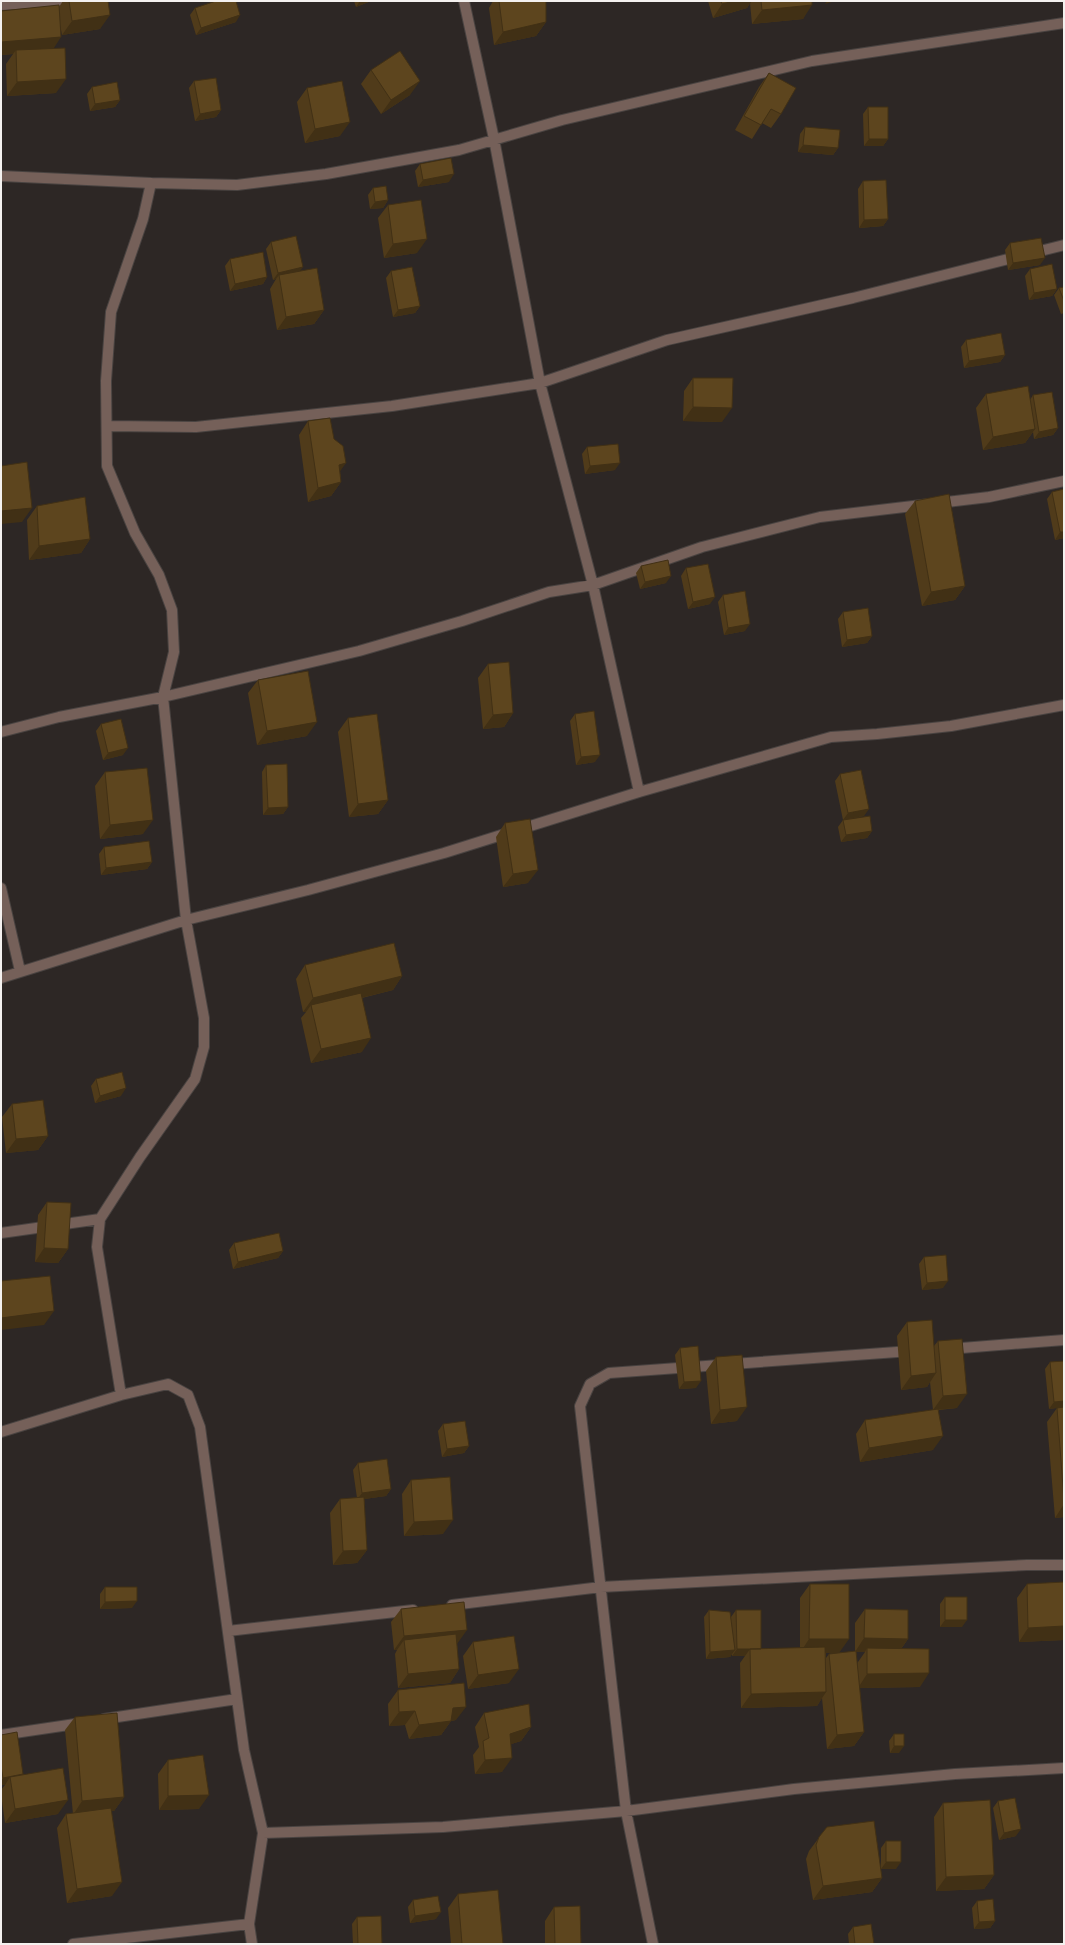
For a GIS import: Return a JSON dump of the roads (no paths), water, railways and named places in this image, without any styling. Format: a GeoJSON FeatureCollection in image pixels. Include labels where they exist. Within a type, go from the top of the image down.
{"type":"FeatureCollection","features":[{"type":"Feature","properties":{"kind":"street"},"geometry":{"type":"LineString","coordinates":[[1,5],[63,1]]}},
{"type":"Feature","properties":{"kind":"street"},"geometry":{"type":"LineString","coordinates":[[464,1],[494,139],[540,383],[593,585],[639,792]]}},
{"type":"Feature","properties":{"kind":"street"},"geometry":{"type":"LineString","coordinates":[[1,176],[151,183],[237,184],[326,174],[459,150],[562,120],[812,61],[1064,23]]}},
{"type":"Feature","properties":{"kind":"street"},"geometry":{"type":"LineString","coordinates":[[121,1395],[97,1247],[100,1219],[140,1157],[195,1079],[204,1047],[204,1018],[186,920],[163,696],[174,652],[172,610],[159,575],[135,533],[107,466],[106,381],[111,312],[143,219],[151,183]]}},
{"type":"Feature","properties":{"kind":"street"},"geometry":{"type":"LineString","coordinates":[[107,426],[196,427],[392,406],[540,383],[667,340],[853,298],[1064,245]]}},
{"type":"Feature","properties":{"kind":"street"},"geometry":{"type":"LineString","coordinates":[[1,732],[59,717],[163,696],[359,651],[462,621],[549,592],[593,585],[702,547],[820,517],[989,497],[1064,481]]}},
{"type":"Feature","properties":{"kind":"street"},"geometry":{"type":"LineString","coordinates":[[1,978],[186,920],[308,890],[444,853],[639,792],[831,737],[877,734],[951,726],[1064,705]]}},
{"type":"Feature","properties":{"kind":"street"},"geometry":{"type":"LineString","coordinates":[[1,888],[20,971]]}},
{"type":"Feature","properties":{"kind":"street"},"geometry":{"type":"LineString","coordinates":[[1,1233],[100,1219]]}},
{"type":"Feature","properties":{"kind":"street"},"geometry":{"type":"LineString","coordinates":[[939,1349],[1064,1340]]}},
{"type":"Feature","properties":{"kind":"street"},"geometry":{"type":"LineString","coordinates":[[653,1944],[626,1811],[580,1406],[590,1384],[609,1373],[923,1350]]}},
{"type":"Feature","properties":{"kind":"street"},"geometry":{"type":"LineString","coordinates":[[1,1432],[121,1395],[168,1384],[188,1394],[200,1427],[244,1750],[263,1833],[249,1924],[252,1944]]}},
{"type":"Feature","properties":{"kind":"street"},"geometry":{"type":"LineString","coordinates":[[441,1606],[601,1587],[1027,1565],[1064,1565]]}},
{"type":"Feature","properties":{"kind":"street"},"geometry":{"type":"LineString","coordinates":[[228,1631],[425,1608]]}},
{"type":"Feature","properties":{"kind":"street"},"geometry":{"type":"LineString","coordinates":[[1,1735],[237,1699]]}},
{"type":"Feature","properties":{"kind":"street"},"geometry":{"type":"LineString","coordinates":[[263,1833],[443,1827],[626,1811],[794,1789],[955,1774],[1064,1768]]}},
{"type":"Feature","properties":{"kind":"street"},"geometry":{"type":"LineString","coordinates":[[73,1944],[249,1924]]}}]}
